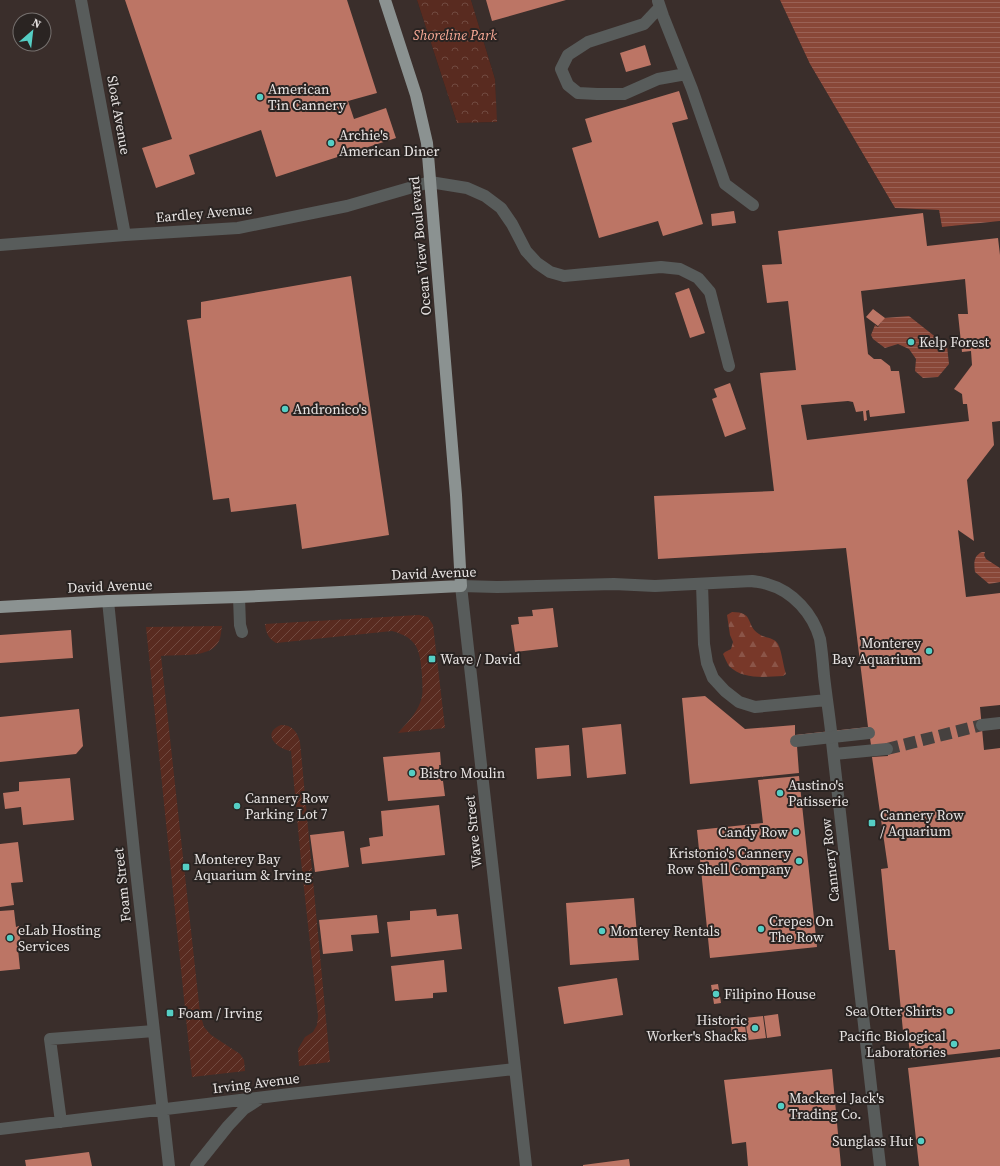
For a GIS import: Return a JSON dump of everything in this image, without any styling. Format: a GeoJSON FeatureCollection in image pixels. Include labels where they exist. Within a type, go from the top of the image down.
{"type":"FeatureCollection","features":[{"type":"Feature","properties":{"kind":"main road","name":"Ocean View Boulevard"},"geometry":{"type":"LineString","coordinates":[[385,0],[416,94],[427,143],[456,495]]}},
{"type":"Feature","properties":{"kind":"main road","name":"Wave Street"},"geometry":{"type":"LineString","coordinates":[[456,495],[461,586]]}},
{"type":"Feature","properties":{"kind":"main road","name":"David Avenue"},"geometry":{"type":"LineString","coordinates":[[0,607],[461,586]]}},
{"type":"Feature","properties":{"kind":"street","name":"Sloat Avenue"},"geometry":{"type":"LineString","coordinates":[[81,0],[125,234]]}},
{"type":"Feature","properties":{"kind":"street"},"geometry":{"type":"LineString","coordinates":[[659,3],[725,184],[753,205]]}},
{"type":"Feature","properties":{"kind":"street"},"geometry":{"type":"LineString","coordinates":[[659,3],[644,24],[588,42],[568,55],[561,69],[568,85],[578,93],[597,94],[624,94],[658,79],[686,74]]}},
{"type":"Feature","properties":{"kind":"street","name":"Eardley Avenue"},"geometry":{"type":"LineString","coordinates":[[0,244],[125,234],[238,228],[347,206],[430,182]]}},
{"type":"Feature","properties":{"kind":"street"},"geometry":{"type":"LineString","coordinates":[[430,182],[467,188],[485,196],[501,208],[512,224],[526,251],[537,263],[550,272],[564,276],[661,267],[680,270],[698,278],[710,292],[728,366]]}},
{"type":"Feature","properties":{"kind":"street","name":"David Avenue"},"geometry":{"type":"LineString","coordinates":[[461,586],[497,587],[614,584],[655,586],[752,581],[767,583],[790,595],[804,608],[812,620],[820,640],[823,662]]}},
{"type":"Feature","properties":{"kind":"street"},"geometry":{"type":"LineString","coordinates":[[702,584],[704,644],[707,663],[713,678],[725,691],[739,702],[755,707],[827,700]]}},
{"type":"Feature","properties":{"kind":"street","name":"Wave Street"},"geometry":{"type":"LineString","coordinates":[[461,586],[526,1166]]}},
{"type":"Feature","properties":{"kind":"street"},"geometry":{"type":"LineString","coordinates":[[239,597],[240,625],[242,632]]}},
{"type":"Feature","properties":{"kind":"street","name":"Foam Street"},"geometry":{"type":"LineString","coordinates":[[108,601],[169,1166]]}},
{"type":"Feature","properties":{"kind":"street","name":"Cannery Row"},"geometry":{"type":"LineString","coordinates":[[823,662],[880,1166]]}},
{"type":"Feature","properties":{"kind":"street"},"geometry":{"type":"LineString","coordinates":[[982,725],[1000,723]]}},
{"type":"Feature","properties":{"kind":"street"},"geometry":{"type":"LineString","coordinates":[[796,741],[869,733]]}},
{"type":"Feature","properties":{"kind":"street"},"geometry":{"type":"LineString","coordinates":[[832,742],[887,749]]}},
{"type":"Feature","properties":{"kind":"street"},"geometry":{"type":"LineString","coordinates":[[61,1122],[50,1039],[154,1031]]}},
{"type":"Feature","properties":{"kind":"street","name":"Irving Avenue"},"geometry":{"type":"LineString","coordinates":[[0,1129],[515,1069]]}},
{"type":"Feature","properties":{"kind":"street"},"geometry":{"type":"LineString","coordinates":[[196,1166],[228,1126],[244,1109],[263,1098]]}},
{"type":"Feature","properties":{"kind":"shaded area"},"geometry":{"type":"Polygon","coordinates":[[[0,0],[417,0],[457,123],[496,122],[495,79],[471,0],[780,0],[810,64],[895,208],[939,210],[942,227],[1000,221],[1000,1166],[0,1166],[0,0]]]}},
{"type":"Feature","properties":{"kind":"shaded area"},"geometry":{"type":"Polygon","coordinates":[[[780,0],[1000,0],[1000,221],[942,227],[939,210],[895,208],[810,64],[780,0]]]}},
{"type":"Feature","properties":{"kind":"shaded area"},"geometry":{"type":"Polygon","coordinates":[[[909,316],[947,346],[949,364],[938,377],[923,378],[915,371],[916,359],[909,349],[898,344],[885,348],[873,339],[871,335],[875,325],[878,327],[884,318],[909,316]]]}},
{"type":"Feature","properties":{"kind":"shaded area"},"geometry":{"type":"Polygon","coordinates":[[[982,552],[985,552],[984,555],[986,559],[1000,568],[1000,582],[989,584],[975,572],[974,563],[977,556],[982,552]]]}},
{"type":"Feature","properties":{"kind":"green space","name":"Shoreline Park"},"geometry":{"type":"Polygon","coordinates":[[[417,0],[471,0],[495,79],[497,122],[457,123],[417,0]]]}},
{"type":"Feature","properties":{"kind":"green space"},"geometry":{"type":"Polygon","coordinates":[[[732,612],[744,614],[755,630],[778,644],[786,674],[783,676],[754,677],[741,674],[729,666],[723,654],[731,649],[733,642],[730,635],[727,615],[732,612]]]}},
{"type":"Feature","properties":{"kind":"green space"},"geometry":{"type":"Polygon","coordinates":[[[419,615],[428,617],[433,625],[445,728],[398,733],[416,711],[422,696],[420,659],[416,646],[412,641],[401,634],[392,631],[276,643],[268,635],[265,624],[419,615]]]}},
{"type":"Feature","properties":{"kind":"green space"},"geometry":{"type":"Polygon","coordinates":[[[222,626],[219,641],[215,647],[209,651],[193,654],[161,656],[200,1013],[204,1027],[211,1035],[240,1054],[244,1060],[245,1071],[192,1077],[146,627],[222,626]]]}},
{"type":"Feature","properties":{"kind":"green space"},"geometry":{"type":"Polygon","coordinates":[[[281,725],[294,729],[300,742],[330,1062],[299,1066],[298,1049],[305,1037],[313,1032],[317,1025],[318,1016],[301,861],[291,751],[285,750],[276,744],[271,736],[275,728],[281,725]]]}},
{"type":"Feature","properties":{"kind":"building","name":"American Tin Cannery"},"geometry":{"type":"Polygon","coordinates":[[[125,0],[347,0],[377,93],[348,101],[354,119],[386,108],[396,138],[276,177],[261,130],[189,155],[195,174],[156,188],[142,148],[172,139],[125,0]]]}},
{"type":"Feature","properties":{"kind":"building"},"geometry":{"type":"Polygon","coordinates":[[[486,0],[566,0],[492,21],[486,0]]]}},
{"type":"Feature","properties":{"kind":"building"},"geometry":{"type":"Polygon","coordinates":[[[645,45],[651,65],[626,72],[620,53],[645,45]]]}},
{"type":"Feature","properties":{"kind":"building"},"geometry":{"type":"Polygon","coordinates":[[[679,91],[688,119],[672,123],[703,224],[663,236],[658,221],[599,238],[572,148],[592,142],[585,119],[679,91]]]}},
{"type":"Feature","properties":{"kind":"building"},"geometry":{"type":"Polygon","coordinates":[[[734,211],[736,223],[712,226],[711,214],[734,211]]]}},
{"type":"Feature","properties":{"kind":"building","name":"Monterey Bay Aquarium"},"geometry":{"type":"Polygon","coordinates":[[[923,213],[927,246],[998,238],[1000,255],[1000,421],[992,422],[994,445],[967,480],[974,541],[958,530],[966,597],[1000,593],[1000,705],[980,707],[984,750],[1000,748],[1000,1049],[911,1059],[907,1031],[903,1031],[895,950],[889,950],[881,869],[888,868],[872,757],[888,756],[887,749],[871,745],[870,738],[797,746],[799,773],[690,784],[682,698],[705,696],[745,729],[795,725],[795,735],[868,727],[846,548],[658,559],[654,496],[774,491],[760,373],[796,370],[788,301],[767,303],[762,265],[782,264],[778,231],[923,213]],[[965,279],[861,291],[868,354],[874,359],[881,359],[890,366],[891,371],[899,371],[905,413],[870,417],[869,410],[866,411],[867,420],[864,421],[863,411],[856,412],[853,402],[848,401],[801,405],[807,440],[969,421],[967,404],[963,404],[962,394],[954,389],[972,365],[971,351],[962,352],[958,314],[968,314],[965,279]]]}},
{"type":"Feature","properties":{"kind":"building","name":"Andronico's"},"geometry":{"type":"Polygon","coordinates":[[[351,276],[389,535],[302,549],[296,504],[231,512],[229,498],[213,500],[187,320],[201,318],[201,302],[351,276]]]}},
{"type":"Feature","properties":{"kind":"building"},"geometry":{"type":"Polygon","coordinates":[[[689,288],[705,333],[690,338],[675,293],[689,288]]]}},
{"type":"Feature","properties":{"kind":"building"},"geometry":{"type":"Polygon","coordinates":[[[873,309],[885,318],[878,326],[866,317],[873,309]]]}},
{"type":"Feature","properties":{"kind":"building"},"geometry":{"type":"Polygon","coordinates":[[[730,383],[746,429],[725,437],[712,399],[717,397],[714,389],[730,383]]]}},
{"type":"Feature","properties":{"kind":"building"},"geometry":{"type":"Polygon","coordinates":[[[553,608],[558,647],[515,652],[511,625],[519,624],[518,617],[533,616],[532,610],[553,608]]]}},
{"type":"Feature","properties":{"kind":"building"},"geometry":{"type":"Polygon","coordinates":[[[71,630],[73,658],[0,663],[0,635],[71,630]]]}},
{"type":"Feature","properties":{"kind":"building"},"geometry":{"type":"Polygon","coordinates":[[[79,709],[83,746],[76,754],[0,762],[0,717],[79,709]]]}},
{"type":"Feature","properties":{"kind":"building"},"geometry":{"type":"Polygon","coordinates":[[[621,724],[626,774],[587,778],[582,728],[621,724]]]}},
{"type":"Feature","properties":{"kind":"building"},"geometry":{"type":"Polygon","coordinates":[[[569,745],[571,776],[537,779],[535,748],[569,745]]]}},
{"type":"Feature","properties":{"kind":"building","name":"Bistro Moulin"},"geometry":{"type":"Polygon","coordinates":[[[440,752],[441,765],[439,765],[445,796],[388,801],[383,757],[440,752]]]}},
{"type":"Feature","properties":{"kind":"building"},"geometry":{"type":"Polygon","coordinates":[[[799,776],[817,947],[710,958],[697,830],[763,823],[758,780],[799,776]]]}},
{"type":"Feature","properties":{"kind":"building"},"geometry":{"type":"Polygon","coordinates":[[[70,778],[74,820],[23,825],[21,807],[5,809],[3,793],[19,791],[19,782],[70,778]]]}},
{"type":"Feature","properties":{"kind":"building"},"geometry":{"type":"Polygon","coordinates":[[[439,805],[445,855],[362,864],[360,848],[370,846],[369,838],[383,836],[381,811],[439,805]]]}},
{"type":"Feature","properties":{"kind":"building"},"geometry":{"type":"Polygon","coordinates":[[[344,831],[349,867],[315,872],[310,835],[344,831]]]}},
{"type":"Feature","properties":{"kind":"building"},"geometry":{"type":"Polygon","coordinates":[[[18,842],[23,882],[11,883],[14,905],[0,907],[0,844],[18,842]]]}},
{"type":"Feature","properties":{"kind":"building","name":"Monterey Rentals"},"geometry":{"type":"Polygon","coordinates":[[[634,898],[639,960],[570,965],[566,903],[634,898]]]}},
{"type":"Feature","properties":{"kind":"building"},"geometry":{"type":"Polygon","coordinates":[[[436,909],[437,916],[458,914],[462,949],[391,957],[387,922],[410,920],[410,911],[436,909]]]}},
{"type":"Feature","properties":{"kind":"building","name":"eLab Hosting Services"},"geometry":{"type":"Polygon","coordinates":[[[14,910],[16,927],[19,926],[21,949],[18,949],[20,969],[0,971],[0,911],[14,910]]]}},
{"type":"Feature","properties":{"kind":"building"},"geometry":{"type":"Polygon","coordinates":[[[377,915],[379,933],[351,935],[353,951],[323,954],[319,920],[377,915]]]}},
{"type":"Feature","properties":{"kind":"building"},"geometry":{"type":"Polygon","coordinates":[[[444,960],[447,992],[433,993],[433,998],[395,1001],[391,966],[444,960]]]}},
{"type":"Feature","properties":{"kind":"building"},"geometry":{"type":"Polygon","coordinates":[[[617,978],[623,1015],[564,1024],[558,987],[617,978]]]}},
{"type":"Feature","properties":{"kind":"building","name":"Filipino House"},"geometry":{"type":"Polygon","coordinates":[[[718,984],[721,1003],[714,1004],[711,985],[718,984]]]}},
{"type":"Feature","properties":{"kind":"building","name":"Historic Worker's Shacks"},"geometry":{"type":"Polygon","coordinates":[[[778,1014],[781,1036],[767,1038],[764,1016],[778,1014]]]}},
{"type":"Feature","properties":{"kind":"building","name":"Historic Worker's Shacks"},"geometry":{"type":"Polygon","coordinates":[[[763,1016],[766,1038],[748,1040],[745,1018],[763,1016]]]}},
{"type":"Feature","properties":{"kind":"building","name":"Historic Worker's Shacks"},"geometry":{"type":"Polygon","coordinates":[[[744,1018],[747,1040],[733,1042],[730,1020],[744,1018]]]}},
{"type":"Feature","properties":{"kind":"building"},"geometry":{"type":"Polygon","coordinates":[[[1000,1057],[1000,1166],[919,1166],[908,1068],[1000,1057]]]}},
{"type":"Feature","properties":{"kind":"building","name":"Mackerel Jack's Trading Co."},"geometry":{"type":"Polygon","coordinates":[[[832,1069],[841,1166],[748,1166],[746,1142],[732,1144],[724,1080],[832,1069]]]}},
{"type":"Feature","properties":{"kind":"building"},"geometry":{"type":"Polygon","coordinates":[[[89,1152],[92,1166],[26,1166],[25,1160],[89,1152]]]}},
{"type":"Feature","properties":{"kind":"building"},"geometry":{"type":"Polygon","coordinates":[[[629,1159],[630,1166],[583,1166],[583,1165],[629,1159]]]}},
{"type":"Feature","properties":{"kind":"tunnel"},"geometry":{"type":"LineString","coordinates":[[887,749],[982,725]]}},
{"type":"Feature","properties":{"kind":"place","name":"American Tin Cannery"},"geometry":{"type":"Point","coordinates":[260,97]}},
{"type":"Feature","properties":{"kind":"place","name":"Archie's American Diner"},"geometry":{"type":"Point","coordinates":[331,143]}},
{"type":"Feature","properties":{"kind":"place","name":"Kelp Forest"},"geometry":{"type":"Point","coordinates":[911,342]}},
{"type":"Feature","properties":{"kind":"place","name":"Andronico's"},"geometry":{"type":"Point","coordinates":[285,409]}},
{"type":"Feature","properties":{"kind":"place","name":"Monterey Bay Aquarium"},"geometry":{"type":"Point","coordinates":[929,651]}},
{"type":"Feature","properties":{"kind":"place","name":"Wave / David"},"geometry":{"type":"Point","coordinates":[432,659]}},
{"type":"Feature","properties":{"kind":"place","name":"Bistro Moulin"},"geometry":{"type":"Point","coordinates":[412,773]}},
{"type":"Feature","properties":{"kind":"place","name":"Austino's Patisserie"},"geometry":{"type":"Point","coordinates":[780,793]}},
{"type":"Feature","properties":{"kind":"place","name":"Cannery Row Parking Lot 7"},"geometry":{"type":"Point","coordinates":[237,806]}},
{"type":"Feature","properties":{"kind":"place","name":"Cannery Row / Aquarium"},"geometry":{"type":"Point","coordinates":[872,823]}},
{"type":"Feature","properties":{"kind":"place","name":"Candy Row"},"geometry":{"type":"Point","coordinates":[796,832]}},
{"type":"Feature","properties":{"kind":"place","name":"Kristonio's Cannery Row Shell Company"},"geometry":{"type":"Point","coordinates":[799,861]}},
{"type":"Feature","properties":{"kind":"place","name":"Monterey Bay Aquarium & Irving"},"geometry":{"type":"Point","coordinates":[186,867]}},
{"type":"Feature","properties":{"kind":"place","name":"Crepes On The Row"},"geometry":{"type":"Point","coordinates":[761,929]}},
{"type":"Feature","properties":{"kind":"place","name":"Monterey Rentals"},"geometry":{"type":"Point","coordinates":[602,931]}},
{"type":"Feature","properties":{"kind":"place","name":"eLab Hosting Services"},"geometry":{"type":"Point","coordinates":[10,938]}},
{"type":"Feature","properties":{"kind":"place","name":"Filipino House"},"geometry":{"type":"Point","coordinates":[716,994]}},
{"type":"Feature","properties":{"kind":"place","name":"Sea Otter Shirts"},"geometry":{"type":"Point","coordinates":[950,1011]}},
{"type":"Feature","properties":{"kind":"place","name":"Foam / Irving"},"geometry":{"type":"Point","coordinates":[170,1013]}},
{"type":"Feature","properties":{"kind":"place","name":"Historic Worker's Shacks"},"geometry":{"type":"Point","coordinates":[755,1028]}},
{"type":"Feature","properties":{"kind":"place","name":"Pacific Biological Laboratories"},"geometry":{"type":"Point","coordinates":[954,1044]}},
{"type":"Feature","properties":{"kind":"place","name":"Mackerel Jack's Trading Co."},"geometry":{"type":"Point","coordinates":[781,1106]}},
{"type":"Feature","properties":{"kind":"place","name":"Sunglass Hut"},"geometry":{"type":"Point","coordinates":[921,1141]}}]}
